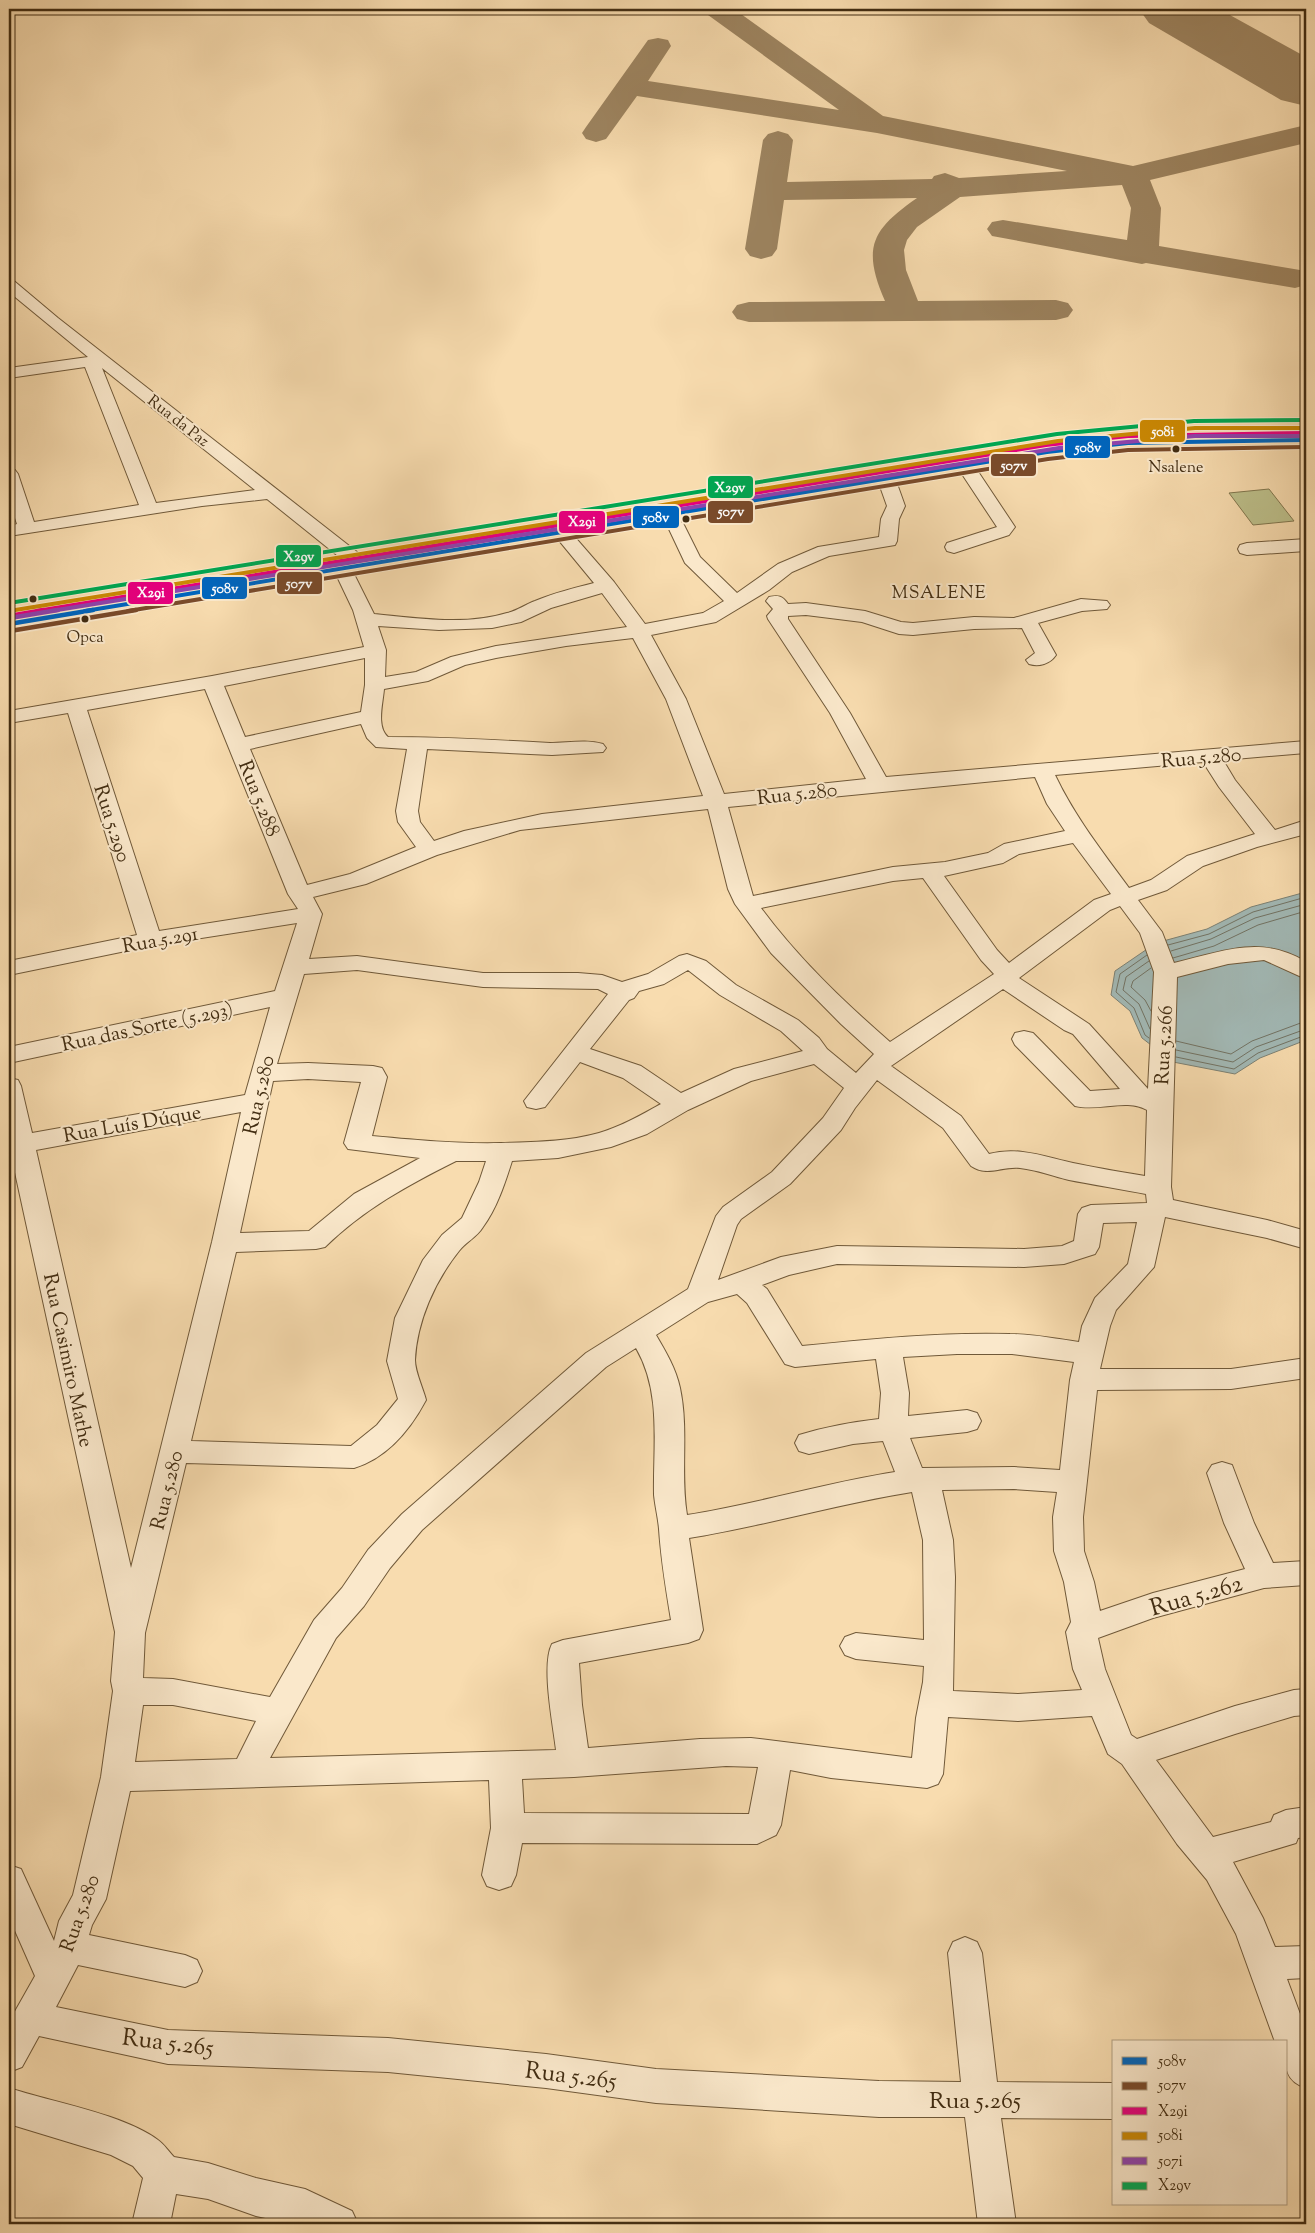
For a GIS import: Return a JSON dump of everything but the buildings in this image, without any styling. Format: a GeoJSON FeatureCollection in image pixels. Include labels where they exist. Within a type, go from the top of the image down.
{"type":"FeatureCollection","features":[{"type":"Feature","properties":{"kind":"highway"},"geometry":{"type":"LineString","coordinates":[[9,611],[673,515],[1058,442],[1195,428],[1306,428]]}},
{"type":"Feature","properties":{"kind":"highway"},"geometry":{"type":"LineString","coordinates":[[9,624],[346,562],[673,515],[965,465],[1128,443],[1306,440]]}},
{"type":"Feature","properties":{"kind":"street","name":"Rua da Paz"},"geometry":{"type":"LineString","coordinates":[[9,284],[97,361],[272,493],[346,562]]}},
{"type":"Feature","properties":{"kind":"street"},"geometry":{"type":"LineString","coordinates":[[9,373],[97,361],[150,509]]}},
{"type":"Feature","properties":{"kind":"street"},"geometry":{"type":"LineString","coordinates":[[954,547],[1003,531],[1006,527],[965,465]]}},
{"type":"Feature","properties":{"kind":"street"},"geometry":{"type":"LineString","coordinates":[[9,474],[27,528]]}},
{"type":"Feature","properties":{"kind":"street"},"geometry":{"type":"LineString","coordinates":[[375,685],[421,677],[458,661],[505,651],[566,640],[639,631],[709,618],[762,586],[785,568],[825,552],[888,541],[890,519],[896,506],[886,478]]}},
{"type":"Feature","properties":{"kind":"street"},"geometry":{"type":"LineString","coordinates":[[9,531],[150,509],[272,493]]}},
{"type":"Feature","properties":{"kind":"street"},"geometry":{"type":"LineString","coordinates":[[673,515],[692,559],[736,602]]}},
{"type":"Feature","properties":{"kind":"street"},"geometry":{"type":"LineString","coordinates":[[561,532],[624,605],[676,700],[716,802],[739,889],[746,904],[779,948],[848,1019],[882,1060],[952,1122],[980,1160],[986,1164],[1002,1160],[1042,1162],[1157,1202],[1306,1240]]}},
{"type":"Feature","properties":{"kind":"street"},"geometry":{"type":"LineString","coordinates":[[1247,549],[1306,546]]}},
{"type":"Feature","properties":{"kind":"street"},"geometry":{"type":"LineString","coordinates":[[346,562],[368,619],[376,650],[375,685],[371,716],[372,732],[376,740],[383,744],[455,743],[552,748],[596,748]]}},
{"type":"Feature","properties":{"kind":"street"},"geometry":{"type":"LineString","coordinates":[[368,619],[446,625],[492,623],[521,616],[543,604],[606,586]]}},
{"type":"Feature","properties":{"kind":"street"},"geometry":{"type":"LineString","coordinates":[[762,586],[782,606],[783,610]]}},
{"type":"Feature","properties":{"kind":"street"},"geometry":{"type":"LineString","coordinates":[[878,784],[840,713],[778,619],[777,616],[783,610],[806,609],[839,613],[865,617],[899,628],[913,629],[974,622],[1009,625],[1028,622],[1081,606],[1100,606]]}},
{"type":"Feature","properties":{"kind":"street"},"geometry":{"type":"LineString","coordinates":[[1028,622],[1046,655],[1036,660]]}},
{"type":"Feature","properties":{"kind":"street"},"geometry":{"type":"LineString","coordinates":[[9,717],[212,682],[376,650]]}},
{"type":"Feature","properties":{"kind":"street","name":"Rua 5.288"},"geometry":{"type":"LineString","coordinates":[[212,682],[306,904]]}},
{"type":"Feature","properties":{"kind":"street","name":"Rua 5.290"},"geometry":{"type":"LineString","coordinates":[[76,706],[150,940]]}},
{"type":"Feature","properties":{"kind":"street"},"geometry":{"type":"LineString","coordinates":[[239,745],[371,716]]}},
{"type":"Feature","properties":{"kind":"street"},"geometry":{"type":"LineString","coordinates":[[418,743],[407,811],[409,822],[429,850]]}},
{"type":"Feature","properties":{"kind":"street","name":"Rua 5.280"},"geometry":{"type":"LineString","coordinates":[[9,2055],[53,1978],[69,1947],[76,1921],[90,1899],[117,1777],[129,1691],[127,1681],[130,1634],[176,1452],[262,1073],[294,967],[306,904],[358,879],[429,850],[518,824],[878,784],[1306,747]]}},
{"type":"Feature","properties":{"kind":"street"},"geometry":{"type":"LineString","coordinates":[[1210,756],[1226,783],[1270,838]]}},
{"type":"Feature","properties":{"kind":"street","name":"Rua 5.266"},"geometry":{"type":"LineString","coordinates":[[1042,770],[1058,804],[1078,835],[1126,896],[1151,932],[1166,972],[1150,1101],[1157,1202],[1141,1267],[1105,1306],[1096,1326],[1087,1367],[1072,1482],[1068,1516],[1069,1551],[1079,1582],[1088,1628]]}},
{"type":"Feature","properties":{"kind":"street"},"geometry":{"type":"LineString","coordinates":[[699,1295],[725,1222],[732,1213],[781,1178],[832,1124],[858,1087],[882,1060],[1008,975],[1102,905],[1158,885],[1195,861],[1253,841],[1306,827]]}},
{"type":"Feature","properties":{"kind":"street"},"geometry":{"type":"LineString","coordinates":[[746,904],[892,874],[930,871],[995,858],[1012,849],[1078,835]]}},
{"type":"Feature","properties":{"kind":"street"},"geometry":{"type":"LineString","coordinates":[[930,871],[989,955],[1008,975]]}},
{"type":"Feature","properties":{"kind":"street","name":"Rua 5.291"},"geometry":{"type":"LineString","coordinates":[[9,968],[150,940],[306,904]]}},
{"type":"Feature","properties":{"kind":"street"},"geometry":{"type":"LineString","coordinates":[[1166,972],[1265,953],[1278,957],[1306,972]]}},
{"type":"Feature","properties":{"kind":"street"},"geometry":{"type":"LineString","coordinates":[[1278,957],[1306,953]]}},
{"type":"Feature","properties":{"kind":"street"},"geometry":{"type":"LineString","coordinates":[[536,1101],[623,992],[626,993],[632,986],[656,979],[684,962],[691,962],[729,990],[784,1021],[814,1047],[818,1054],[858,1087]]}},
{"type":"Feature","properties":{"kind":"street"},"geometry":{"type":"LineString","coordinates":[[294,967],[357,963],[483,980],[578,980],[602,982],[623,992]]}},
{"type":"Feature","properties":{"kind":"street"},"geometry":{"type":"LineString","coordinates":[[1008,975],[1006,980],[1026,995],[1081,1029],[1150,1101]]}},
{"type":"Feature","properties":{"kind":"street","name":"Rua das Sorte (5.293)"},"geometry":{"type":"LineString","coordinates":[[9,1055],[284,998]]}},
{"type":"Feature","properties":{"kind":"street"},"geometry":{"type":"LineString","coordinates":[[1024,1039],[1062,1080],[1084,1100],[1150,1101]]}},
{"type":"Feature","properties":{"kind":"street"},"geometry":{"type":"LineString","coordinates":[[574,1052],[632,1072],[679,1104]]}},
{"type":"Feature","properties":{"kind":"street"},"geometry":{"type":"LineString","coordinates":[[262,1073],[308,1071],[373,1074],[375,1076],[372,1090],[357,1143],[452,1152],[528,1152],[602,1141],[638,1128],[679,1104],[743,1076],[818,1054]]}},
{"type":"Feature","properties":{"kind":"street","name":"Rua Casimiro Mathe"},"geometry":{"type":"LineString","coordinates":[[9,1086],[15,1144],[130,1634]]}},
{"type":"Feature","properties":{"kind":"street","name":"Rua Luís Dúque"},"geometry":{"type":"LineString","coordinates":[[15,1144],[256,1101]]}},
{"type":"Feature","properties":{"kind":"street"},"geometry":{"type":"LineString","coordinates":[[225,1242],[257,1243],[316,1240],[349,1209],[384,1186],[452,1152]]}},
{"type":"Feature","properties":{"kind":"street"},"geometry":{"type":"LineString","coordinates":[[176,1452],[354,1457],[365,1453],[374,1445],[412,1400],[401,1361],[409,1318],[424,1282],[451,1242],[473,1223],[492,1182],[502,1152]]}},
{"type":"Feature","properties":{"kind":"street"},"geometry":{"type":"LineString","coordinates":[[247,1774],[257,1750],[325,1629],[353,1597],[379,1559],[412,1522],[596,1360],[699,1295],[741,1284],[781,1267],[811,1258],[837,1255],[1024,1258],[1064,1255],[1086,1247],[1091,1214],[1157,1202]]}},
{"type":"Feature","properties":{"kind":"street"},"geometry":{"type":"LineString","coordinates":[[741,1284],[758,1296],[795,1356],[957,1344],[1012,1344],[1087,1367],[1231,1379],[1306,1368]]}},
{"type":"Feature","properties":{"kind":"street"},"geometry":{"type":"LineString","coordinates":[[574,1764],[566,1705],[563,1653],[688,1630],[676,1562],[669,1496],[670,1431],[666,1388],[657,1360],[641,1333]]}},
{"type":"Feature","properties":{"kind":"street"},"geometry":{"type":"LineString","coordinates":[[117,1777],[163,1774],[247,1774],[574,1764],[667,1755],[728,1752],[776,1754],[815,1762],[926,1774],[936,1702],[939,1655],[938,1540],[927,1490],[918,1480],[893,1430],[895,1393],[888,1348]]}},
{"type":"Feature","properties":{"kind":"street"},"geometry":{"type":"LineString","coordinates":[[809,1443],[853,1432],[893,1430],[897,1427],[967,1421]]}},
{"type":"Feature","properties":{"kind":"street"},"geometry":{"type":"LineString","coordinates":[[1222,1473],[1239,1523],[1264,1576]]}},
{"type":"Feature","properties":{"kind":"street"},"geometry":{"type":"LineString","coordinates":[[674,1529],[736,1519],[855,1490],[918,1480],[1014,1478],[1072,1482]]}},
{"type":"Feature","properties":{"kind":"street","name":"Rua 5.262"},"geometry":{"type":"LineString","coordinates":[[1088,1628],[1152,1606],[1264,1576],[1306,1573]]}},
{"type":"Feature","properties":{"kind":"street"},"geometry":{"type":"LineString","coordinates":[[1088,1628],[1081,1632],[1083,1646],[1101,1701],[1119,1744],[1133,1754],[1189,1834],[1219,1868],[1247,1920],[1265,1964],[1298,2068]]}},
{"type":"Feature","properties":{"kind":"street"},"geometry":{"type":"LineString","coordinates":[[856,1646],[939,1655]]}},
{"type":"Feature","properties":{"kind":"street"},"geometry":{"type":"LineString","coordinates":[[129,1691],[173,1692],[278,1712]]}},
{"type":"Feature","properties":{"kind":"street"},"geometry":{"type":"LineString","coordinates":[[936,1702],[960,1706],[1009,1709],[1054,1707],[1101,1701]]}},
{"type":"Feature","properties":{"kind":"street"},"geometry":{"type":"LineString","coordinates":[[1133,1754],[1235,1720],[1294,1703],[1306,1702]]}},
{"type":"Feature","properties":{"kind":"street"},"geometry":{"type":"LineString","coordinates":[[508,1828],[601,1830],[757,1829],[764,1825],[776,1754]]}},
{"type":"Feature","properties":{"kind":"street"},"geometry":{"type":"LineString","coordinates":[[498,1875],[508,1828],[505,1766]]}},
{"type":"Feature","properties":{"kind":"street"},"geometry":{"type":"LineString","coordinates":[[1206,1854],[1284,1833],[1286,1825],[1306,1822]]}},
{"type":"Feature","properties":{"kind":"street"},"geometry":{"type":"LineString","coordinates":[[9,1880],[53,1978]]}},
{"type":"Feature","properties":{"kind":"street"},"geometry":{"type":"LineString","coordinates":[[69,1947],[185,1971]]}},
{"type":"Feature","properties":{"kind":"street"},"geometry":{"type":"LineString","coordinates":[[965,1953],[990,2182],[997,2224]]}},
{"type":"Feature","properties":{"kind":"street"},"geometry":{"type":"LineString","coordinates":[[1265,1964],[1306,1962]]}},
{"type":"Feature","properties":{"kind":"street","name":"Rua 5.265"},"geometry":{"type":"LineString","coordinates":[[31,2018],[168,2047],[388,2055],[546,2071],[656,2086],[880,2099],[1112,2101]]}},
{"type":"Feature","properties":{"kind":"street"},"geometry":{"type":"LineString","coordinates":[[9,2106],[121,2140],[146,2153],[164,2174],[208,2181],[256,2197],[305,2208],[339,2224]]}},
{"type":"Feature","properties":{"kind":"street"},"geometry":{"type":"LineString","coordinates":[[150,2224],[161,2179],[164,2174]]}},
{"type":"Feature","properties":{"kind":"green space"},"geometry":{"type":"Polygon","coordinates":[[[1269,489],[1294,521],[1253,525],[1229,493],[1269,489]]]}},
{"type":"Feature","properties":{"kind":"water"},"geometry":{"type":"Polygon","coordinates":[[[1306,892],[1306,1040],[1260,1058],[1235,1074],[1173,1062],[1142,1038],[1130,1011],[1111,995],[1115,971],[1156,943],[1207,929],[1251,907],[1306,892]]]}},
{"type":"Feature","properties":{"kind":"taxiway"},"geometry":{"type":"LineString","coordinates":[[717,9],[870,119]]}},
{"type":"Feature","properties":{"kind":"taxiway"},"geometry":{"type":"LineString","coordinates":[[630,87],[658,46]]}},
{"type":"Feature","properties":{"kind":"taxiway"},"geometry":{"type":"LineString","coordinates":[[596,133],[630,87]]}},
{"type":"Feature","properties":{"kind":"taxiway"},"geometry":{"type":"LineString","coordinates":[[630,87],[877,124],[1133,175]]}},
{"type":"Feature","properties":{"kind":"taxiway"},"geometry":{"type":"LineString","coordinates":[[1133,175],[1306,134]]}},
{"type":"Feature","properties":{"kind":"taxiway"},"geometry":{"type":"LineString","coordinates":[[770,191],[778,140]]}},
{"type":"Feature","properties":{"kind":"taxiway"},"geometry":{"type":"LineString","coordinates":[[952,188],[1133,175]]}},
{"type":"Feature","properties":{"kind":"taxiway"},"geometry":{"type":"LineString","coordinates":[[1133,175],[1146,208],[1142,252]]}},
{"type":"Feature","properties":{"kind":"taxiway"},"geometry":{"type":"LineString","coordinates":[[945,182],[952,188]]}},
{"type":"Feature","properties":{"kind":"taxiway"},"geometry":{"type":"LineString","coordinates":[[770,191],[952,188]]}},
{"type":"Feature","properties":{"kind":"taxiway"},"geometry":{"type":"LineString","coordinates":[[906,310],[890,270],[888,250],[891,240],[896,230],[906,220],[952,188]]}},
{"type":"Feature","properties":{"kind":"taxiway"},"geometry":{"type":"LineString","coordinates":[[761,249],[770,191]]}},
{"type":"Feature","properties":{"kind":"taxiway"},"geometry":{"type":"LineString","coordinates":[[1003,229],[1142,252]]}},
{"type":"Feature","properties":{"kind":"taxiway"},"geometry":{"type":"LineString","coordinates":[[1142,252],[1295,278]]}},
{"type":"Feature","properties":{"kind":"taxiway"},"geometry":{"type":"LineString","coordinates":[[749,312],[1056,310]]}},
{"type":"Feature","properties":{"kind":"runway"},"geometry":{"type":"LineString","coordinates":[[1172,9],[1306,85]]}},
{"type":"Feature","properties":{"kind":"transit line","name":"X29v"},"geometry":{"type":"LineString","coordinates":[[9,603],[1057,434],[1194,421],[1306,420]]}},
{"type":"Feature","properties":{"kind":"transit line","name":"508i"},"geometry":{"type":"LineString","coordinates":[[9,611],[1058,441],[1195,428],[1306,428]]}},
{"type":"Feature","properties":{"kind":"transit line","name":"X29i"},"geometry":{"type":"LineString","coordinates":[[9,616],[1046,445],[1128,436],[1306,433]]}},
{"type":"Feature","properties":{"kind":"transit line","name":"507i"},"geometry":{"type":"LineString","coordinates":[[10,618],[1059,448],[1195,436],[1306,436]]}},
{"type":"Feature","properties":{"kind":"transit line","name":"508v"},"geometry":{"type":"LineString","coordinates":[[9,624],[1047,452],[1128,443],[1306,440]]}},
{"type":"Feature","properties":{"kind":"transit line","name":"507v"},"geometry":{"type":"LineString","coordinates":[[10,631],[1048,459],[1128,450],[1306,447]]}},
{"type":"Feature","properties":{"kind":"place","name":"Nsalene"},"geometry":{"type":"Point","coordinates":[1176,449]}},
{"type":"Feature","properties":{"kind":"place","name":"Opca"},"geometry":{"type":"Point","coordinates":[85,619]}},
{"type":"Feature","properties":{"kind":"district","name":"MSALENE"},"geometry":{"type":"Point","coordinates":[939,592]}}]}
